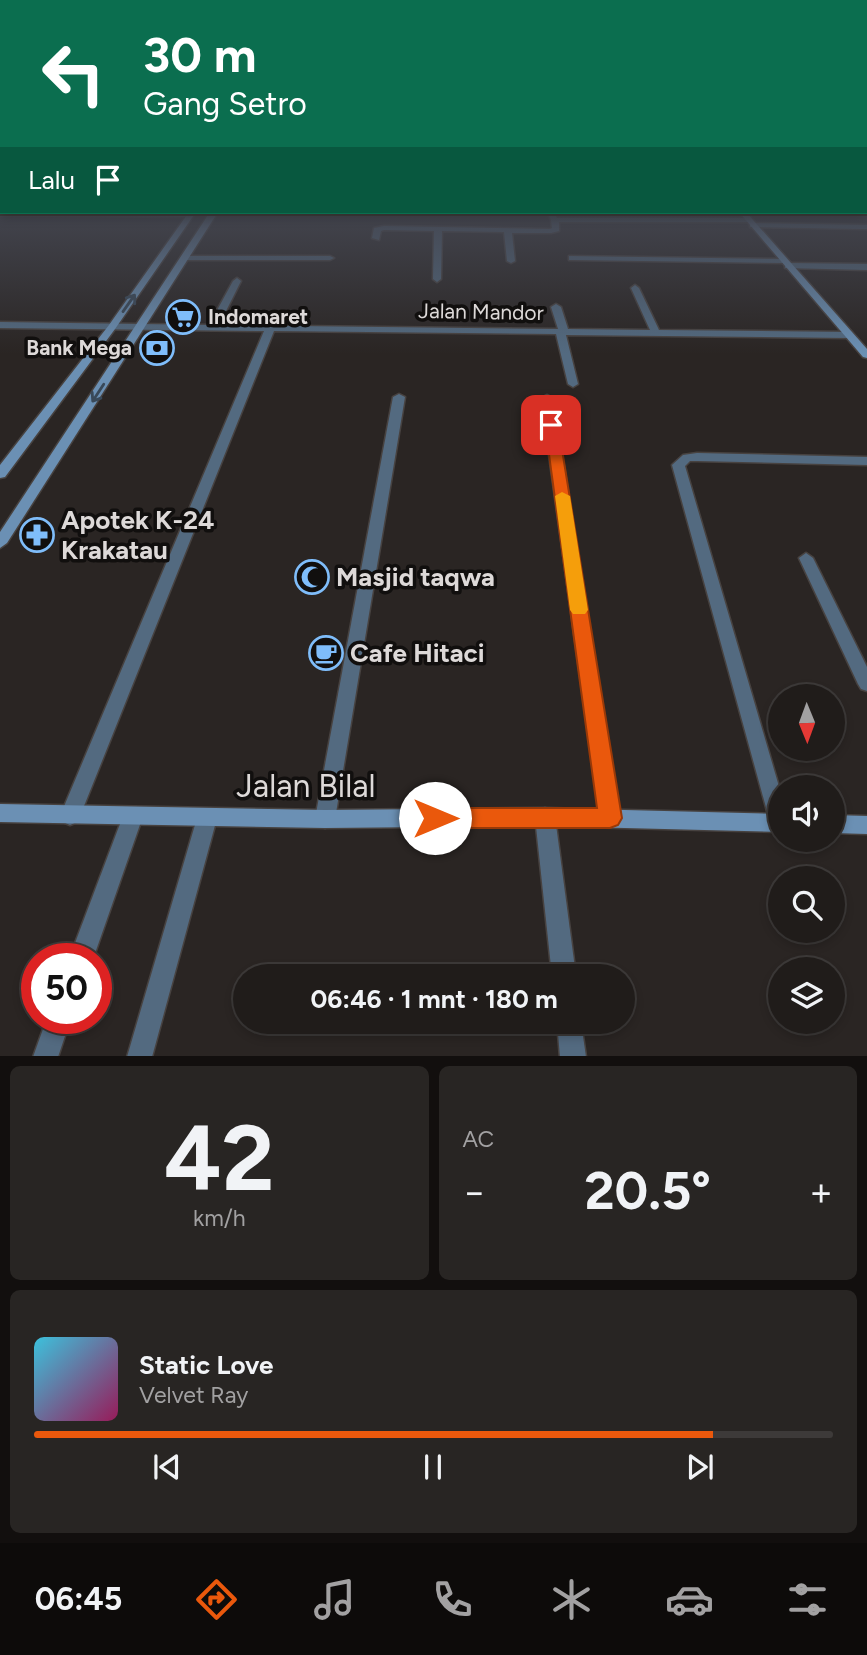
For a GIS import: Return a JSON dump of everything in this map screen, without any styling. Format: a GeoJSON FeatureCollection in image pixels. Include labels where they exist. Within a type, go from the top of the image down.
{"type":"FeatureCollection","features":[{"type":"Feature","properties":{"kind":"main road"},"geometry":{"type":"LineString","coordinates":[[0,474],[112,327],[162,255]]}},
{"type":"Feature","properties":{"kind":"main road"},"geometry":{"type":"LineString","coordinates":[[779,255],[867,355]]}},
{"type":"Feature","properties":{"kind":"main road"},"geometry":{"type":"LineString","coordinates":[[0,543],[185,257]]}},
{"type":"Feature","properties":{"kind":"main road","name":"Jalan Bilal"},"geometry":{"type":"LineString","coordinates":[[0,813],[207,818],[545,817],[768,822]]}},
{"type":"Feature","properties":{"kind":"main road"},"geometry":{"type":"LineString","coordinates":[[845,824],[867,825]]}},
{"type":"Feature","properties":{"kind":"street"},"geometry":{"type":"LineString","coordinates":[[436,279],[437,255]]}},
{"type":"Feature","properties":{"kind":"street"},"geometry":{"type":"LineString","coordinates":[[510,255],[511,261]]}},
{"type":"Feature","properties":{"kind":"street"},"geometry":{"type":"LineString","coordinates":[[185,257],[330,258]]}},
{"type":"Feature","properties":{"kind":"street"},"geometry":{"type":"LineString","coordinates":[[572,258],[867,267]]}},
{"type":"Feature","properties":{"kind":"street"},"geometry":{"type":"LineString","coordinates":[[212,329],[237,281]]}},
{"type":"Feature","properties":{"kind":"street"},"geometry":{"type":"LineString","coordinates":[[635,288],[656,333]]}},
{"type":"Feature","properties":{"kind":"street"},"geometry":{"type":"LineString","coordinates":[[556,307],[573,384]]}},
{"type":"Feature","properties":{"kind":"street","name":"Jalan Mandor"},"geometry":{"type":"LineString","coordinates":[[0,325],[849,335]]}},
{"type":"Feature","properties":{"kind":"street"},"geometry":{"type":"LineString","coordinates":[[70,816],[270,329]]}},
{"type":"Feature","properties":{"kind":"street"},"geometry":{"type":"LineString","coordinates":[[325,819],[399,397]]}},
{"type":"Feature","properties":{"kind":"street"},"geometry":{"type":"LineString","coordinates":[[547,398],[610,818]]}},
{"type":"Feature","properties":{"kind":"street"},"geometry":{"type":"LineString","coordinates":[[768,780],[678,465],[687,458],[696,457],[867,461]]}},
{"type":"Feature","properties":{"kind":"street"},"geometry":{"type":"LineString","coordinates":[[806,558],[867,684]]}},
{"type":"Feature","properties":{"kind":"street"},"geometry":{"type":"LineString","coordinates":[[86,943],[133,816]]}},
{"type":"Feature","properties":{"kind":"street"},"geometry":{"type":"LineString","coordinates":[[545,817],[563,964]]}},
{"type":"Feature","properties":{"kind":"street"},"geometry":{"type":"LineString","coordinates":[[139,1056],[207,818]]}},
{"type":"Feature","properties":{"kind":"street"},"geometry":{"type":"LineString","coordinates":[[45,1056],[53,1034]]}},
{"type":"Feature","properties":{"kind":"street"},"geometry":{"type":"LineString","coordinates":[[570,1034],[573,1056]]}},
{"type":"Feature","properties":{"kind":"slow traffic"},"geometry":{"type":"LineString","coordinates":[[562,496],[579,610]]}},
{"type":"Feature","properties":{"kind":"place","name":"Indomaret"},"geometry":{"type":"Point","coordinates":[183,317]}},
{"type":"Feature","properties":{"kind":"place","name":"Bank Mega"},"geometry":{"type":"Point","coordinates":[157,348]}},
{"type":"Feature","properties":{"kind":"place","name":"Apotek K-24 Krakatau"},"geometry":{"type":"Point","coordinates":[37,535]}},
{"type":"Feature","properties":{"kind":"place","name":"Masjid taqwa"},"geometry":{"type":"Point","coordinates":[312,577]}},
{"type":"Feature","properties":{"kind":"place","name":"Cafe Hitaci"},"geometry":{"type":"Point","coordinates":[326,653]}},
{"type":"Feature","properties":{"kind":"route"},"geometry":{"type":"LineString","coordinates":[[435,818],[610,818],[551,425]]}}]}
